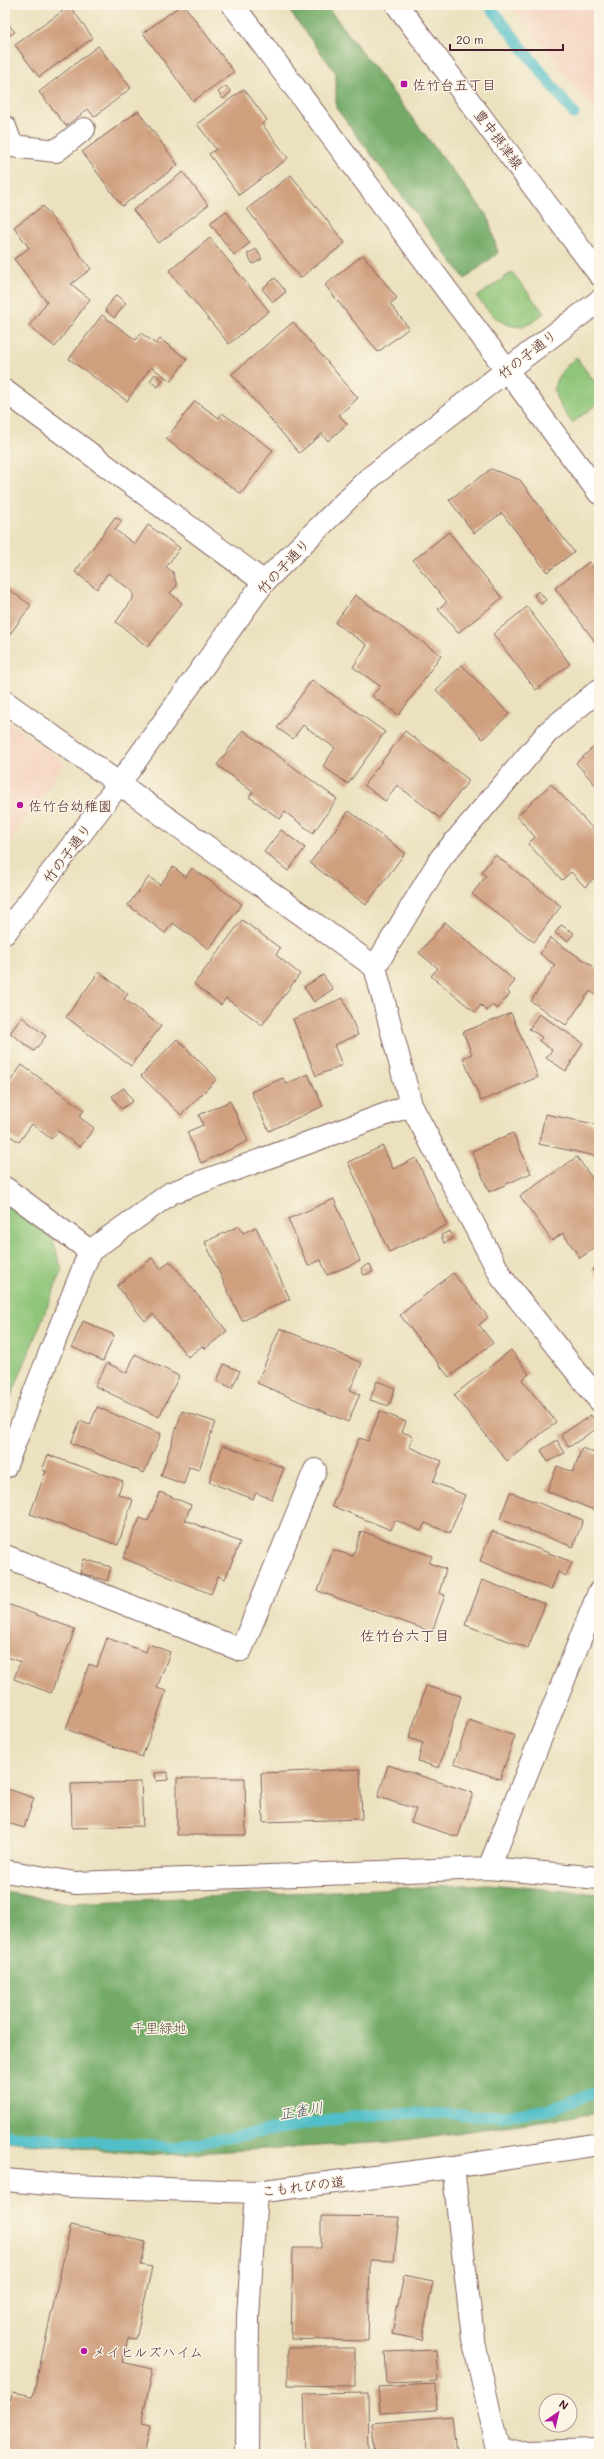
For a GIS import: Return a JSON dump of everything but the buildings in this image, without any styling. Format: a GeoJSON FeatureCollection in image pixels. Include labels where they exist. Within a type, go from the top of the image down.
{"type":"FeatureCollection","features":[{"type":"Feature","properties":{"kind":"street"},"geometry":{"type":"LineString","coordinates":[[233,5],[508,369],[599,493]]}},
{"type":"Feature","properties":{"kind":"street","name":"豊中摂津線"},"geometry":{"type":"LineString","coordinates":[[397,5],[599,274]]}},
{"type":"Feature","properties":{"kind":"street"},"geometry":{"type":"LineString","coordinates":[[5,127],[12,146],[56,151],[84,129]]}},
{"type":"Feature","properties":{"kind":"street","name":"竹の子通り"},"geometry":{"type":"LineString","coordinates":[[5,933],[119,784],[264,582],[366,481],[508,369],[599,301]]}},
{"type":"Feature","properties":{"kind":"street"},"geometry":{"type":"LineString","coordinates":[[5,391],[264,582]]}},
{"type":"Feature","properties":{"kind":"street"},"geometry":{"type":"LineString","coordinates":[[374,967],[441,858],[548,732],[599,690]]}},
{"type":"Feature","properties":{"kind":"street"},"geometry":{"type":"LineString","coordinates":[[5,702],[374,967],[411,1105],[502,1278],[599,1400]]}},
{"type":"Feature","properties":{"kind":"street"},"geometry":{"type":"LineString","coordinates":[[5,1467],[90,1251],[171,1193],[411,1105]]}},
{"type":"Feature","properties":{"kind":"street"},"geometry":{"type":"LineString","coordinates":[[5,1188],[90,1251]]}},
{"type":"Feature","properties":{"kind":"street"},"geometry":{"type":"LineString","coordinates":[[5,1556],[241,1650],[315,1470]]}},
{"type":"Feature","properties":{"kind":"street"},"geometry":{"type":"LineString","coordinates":[[489,1868],[599,1592]]}},
{"type":"Feature","properties":{"kind":"street"},"geometry":{"type":"LineString","coordinates":[[5,1871],[75,1884],[489,1868],[599,1878]]}},
{"type":"Feature","properties":{"kind":"street","name":"こもれびの道"},"geometry":{"type":"LineString","coordinates":[[5,2180],[71,2186],[256,2192],[453,2167],[599,2144]]}},
{"type":"Feature","properties":{"kind":"street"},"geometry":{"type":"LineString","coordinates":[[453,2167],[473,2338],[498,2453],[599,2450]]}},
{"type":"Feature","properties":{"kind":"street"},"geometry":{"type":"LineString","coordinates":[[247,2454],[248,2317],[256,2192]]}},
{"type":"Feature","properties":{"kind":"shaded area"},"geometry":{"type":"Polygon","coordinates":[[[511,5],[599,5],[599,113],[596,112],[511,5]]]}},
{"type":"Feature","properties":{"kind":"shaded area","name":"佐竹台幼稚園"},"geometry":{"type":"Polygon","coordinates":[[[5,719],[65,763],[5,848],[5,719]]]}},
{"type":"Feature","properties":{"kind":"green space"},"geometry":{"type":"Polygon","coordinates":[[[285,5],[326,5],[488,217],[498,253],[465,279],[336,108],[336,73],[285,5]]]}},
{"type":"Feature","properties":{"kind":"green space"},"geometry":{"type":"Polygon","coordinates":[[[512,272],[544,313],[535,321],[521,326],[513,326],[499,320],[492,315],[477,297],[512,272]]]}},
{"type":"Feature","properties":{"kind":"green space"},"geometry":{"type":"Polygon","coordinates":[[[576,357],[599,388],[599,403],[572,423],[559,404],[554,389],[560,374],[576,357]]]}},
{"type":"Feature","properties":{"kind":"green space"},"geometry":{"type":"Polygon","coordinates":[[[5,1202],[53,1239],[62,1270],[5,1412],[5,1202]]]}},
{"type":"Feature","properties":{"kind":"green space","name":"千里緑地"},"geometry":{"type":"Polygon","coordinates":[[[488,1884],[599,1894],[599,2113],[390,2142],[157,2155],[5,2141],[5,1892],[70,1903],[488,1884]]]}},
{"type":"Feature","properties":{"kind":"waterway"},"geometry":{"type":"LineString","coordinates":[[489,5],[574,114]]}},
{"type":"Feature","properties":{"kind":"waterway","name":"正雀川"},"geometry":{"type":"LineString","coordinates":[[5,2133],[11,2136],[173,2147],[356,2116],[414,2113],[503,2116],[551,2109],[599,2091]]}},
{"type":"Feature","properties":{"kind":"place","name":"佐竹台五丁目"},"geometry":{"type":"Point","coordinates":[404,84]}},
{"type":"Feature","properties":{"kind":"place","name":"佐竹台幼稚園"},"geometry":{"type":"Point","coordinates":[20,805]}},
{"type":"Feature","properties":{"kind":"place","name":"メイヒルズハイム"},"geometry":{"type":"Point","coordinates":[84,2351]}},
{"type":"Feature","properties":{"kind":"district","name":"佐竹台六丁目"},"geometry":{"type":"Point","coordinates":[405,1635]}}]}
